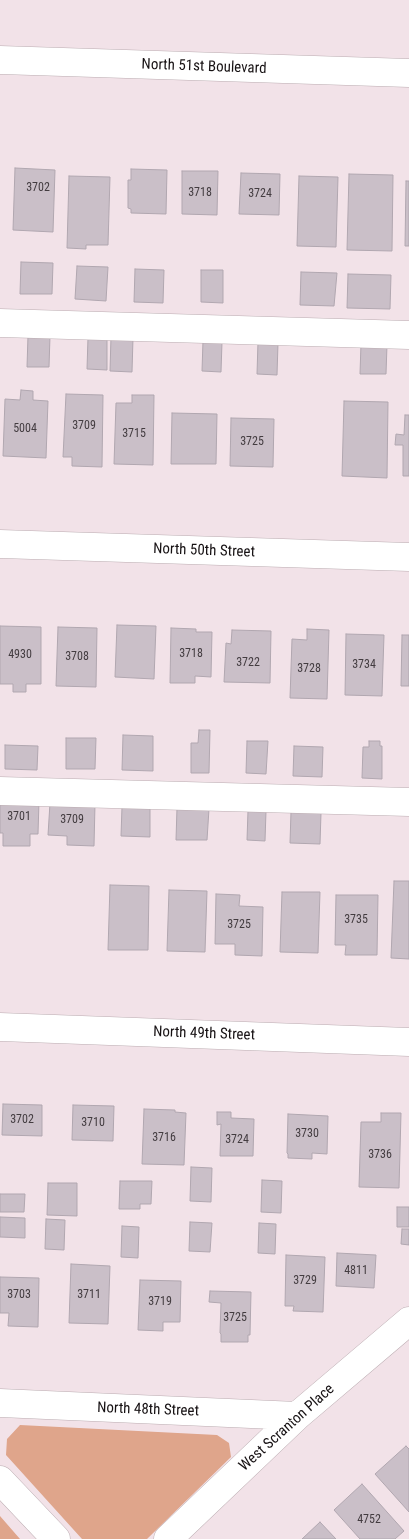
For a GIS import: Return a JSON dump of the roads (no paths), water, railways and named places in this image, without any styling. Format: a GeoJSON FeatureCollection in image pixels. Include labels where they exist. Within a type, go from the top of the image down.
{"type":"FeatureCollection","features":[{"type":"Feature","properties":{"kind":"street","name":"North 51st Boulevard"},"geometry":{"type":"LineString","coordinates":[[0,60],[409,74]]}},
{"type":"Feature","properties":{"kind":"street"},"geometry":{"type":"LineString","coordinates":[[0,323],[409,335]]}},
{"type":"Feature","properties":{"kind":"street","name":"North 50th Street"},"geometry":{"type":"LineString","coordinates":[[0,544],[409,557]]}},
{"type":"Feature","properties":{"kind":"street"},"geometry":{"type":"LineString","coordinates":[[0,791],[409,802]]}},
{"type":"Feature","properties":{"kind":"street","name":"North 49th Street"},"geometry":{"type":"LineString","coordinates":[[0,1026],[409,1042]]}},
{"type":"Feature","properties":{"kind":"street","name":"West Scranton Place"},"geometry":{"type":"LineString","coordinates":[[168,1539],[297,1416],[409,1321]]}},
{"type":"Feature","properties":{"kind":"street","name":"North 48th Street"},"geometry":{"type":"LineString","coordinates":[[0,1403],[297,1416]]}},
{"type":"Feature","properties":{"kind":"street"},"geometry":{"type":"LineString","coordinates":[[0,1480],[56,1539]]}}]}
